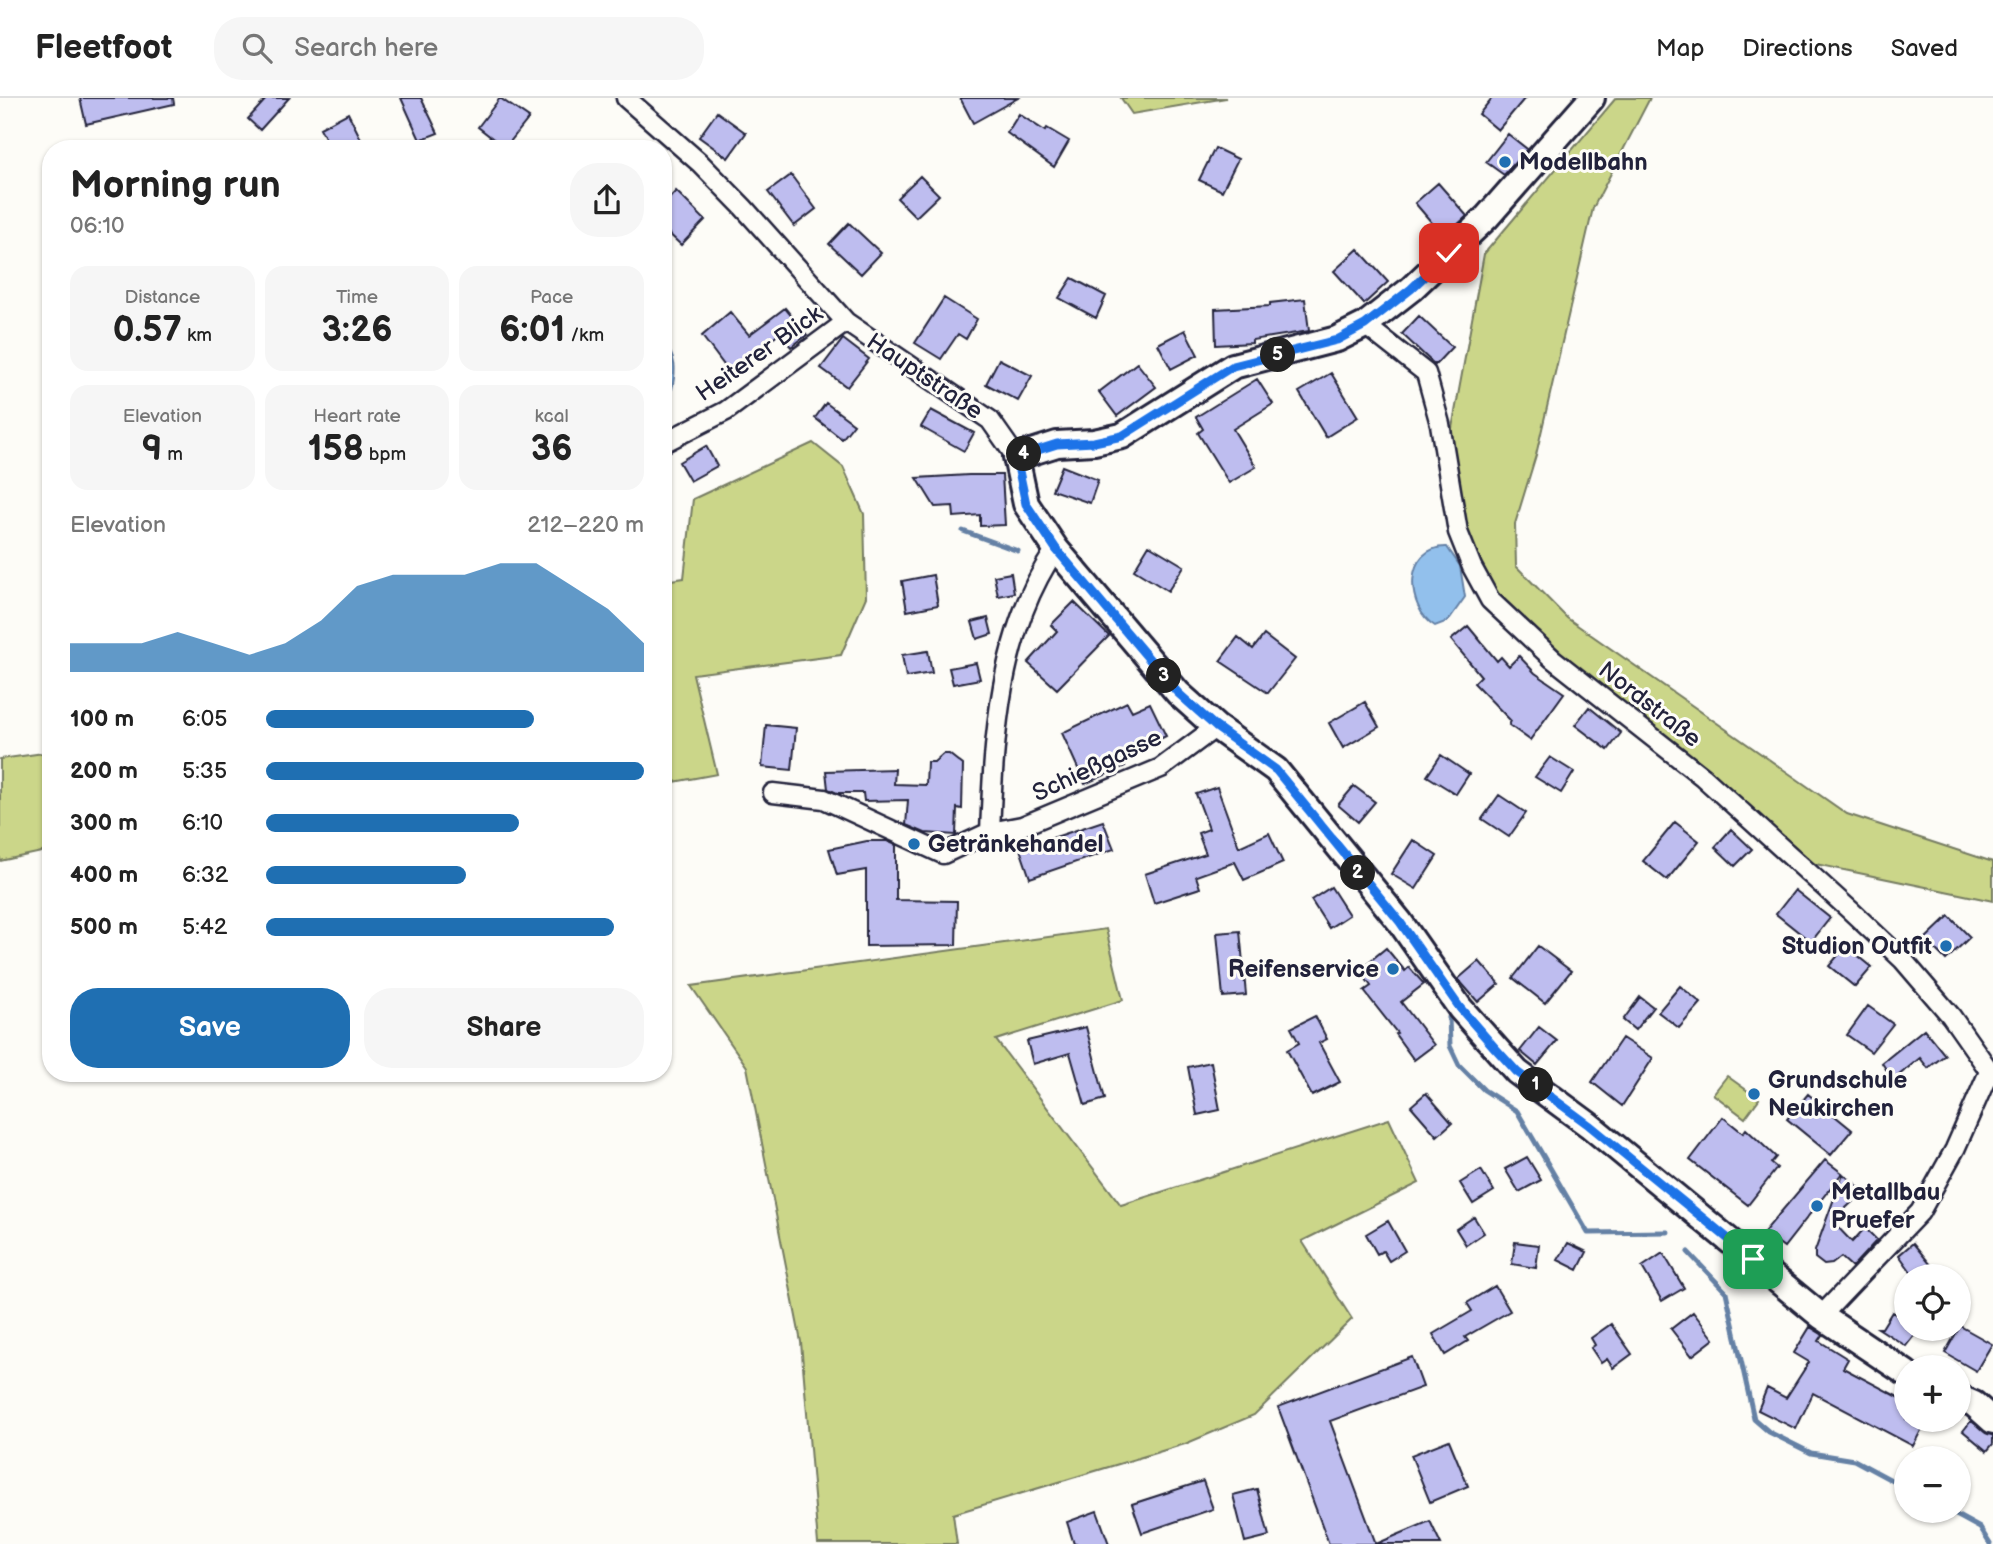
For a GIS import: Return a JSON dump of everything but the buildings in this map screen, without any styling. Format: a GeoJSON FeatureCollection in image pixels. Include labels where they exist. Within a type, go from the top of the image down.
{"type":"FeatureCollection","features":[{"type":"Feature","properties":{"kind":"street","name":"Hauptstraße"},"geometry":{"type":"LineString","coordinates":[[626,98],[700,163],[846,322],[990,419],[1016,457],[1026,504],[1056,549],[1178,693],[1216,727],[1276,770],[1400,922],[1460,1008],[1517,1072],[1589,1125],[1821,1315],[1894,1365]]}},
{"type":"Feature","properties":{"kind":"street"},"geometry":{"type":"LineString","coordinates":[[1016,457],[1057,444],[1094,442],[1122,436],[1233,366],[1337,340],[1365,325],[1411,289],[1487,217],[1592,98]]}},
{"type":"Feature","properties":{"kind":"street","name":"Heiterer Blick"},"geometry":{"type":"LineString","coordinates":[[672,438],[726,411],[846,322]]}},
{"type":"Feature","properties":{"kind":"street","name":"Nordstraße"},"geometry":{"type":"LineString","coordinates":[[1365,325],[1426,373],[1440,424],[1458,532],[1472,567],[1490,600],[1553,659],[1703,777],[1903,960],[1943,1006],[1991,1074]]}},
{"type":"Feature","properties":{"kind":"street"},"geometry":{"type":"LineString","coordinates":[[990,832],[993,754],[1005,675],[1020,618],[1042,569],[1056,549]]}},
{"type":"Feature","properties":{"kind":"street","name":"Schießgasse"},"geometry":{"type":"LineString","coordinates":[[773,793],[824,799],[943,854],[990,832],[1022,826],[1161,768],[1216,727]]}},
{"type":"Feature","properties":{"kind":"street"},"geometry":{"type":"LineString","coordinates":[[1821,1315],[1920,1212],[1955,1149],[1991,1074]]}},
{"type":"Feature","properties":{"kind":"street"},"geometry":{"type":"LineString","coordinates":[[1971,1402],[1993,1421]]}},
{"type":"Feature","properties":{"kind":"green space"},"geometry":{"type":"Polygon","coordinates":[[[1121,98],[1226,98],[1132,114],[1121,98]]]}},
{"type":"Feature","properties":{"kind":"green space"},"geometry":{"type":"Polygon","coordinates":[[[1616,98],[1650,98],[1593,208],[1536,455],[1515,524],[1516,566],[1567,618],[1847,814],[1993,862],[1993,901],[1806,862],[1556,657],[1496,595],[1463,533],[1448,450],[1484,254],[1616,98]]]}},
{"type":"Feature","properties":{"kind":"green space"},"geometry":{"type":"Polygon","coordinates":[[[813,443],[843,467],[864,514],[866,597],[841,655],[693,674],[717,774],[672,782],[672,580],[684,578],[693,499],[813,443]]]}},
{"type":"Feature","properties":{"kind":"green space"},"geometry":{"type":"Polygon","coordinates":[[[42,753],[42,852],[0,861],[0,759],[42,753]]]}},
{"type":"Feature","properties":{"kind":"green space"},"geometry":{"type":"Polygon","coordinates":[[[1106,929],[1123,1000],[996,1040],[1121,1205],[1389,1119],[1419,1183],[1302,1241],[1352,1319],[1254,1415],[1185,1444],[953,1514],[957,1544],[818,1544],[801,1342],[747,1067],[691,986],[1106,929]]]}},
{"type":"Feature","properties":{"kind":"green space"},"geometry":{"type":"Polygon","coordinates":[[[1727,1076],[1759,1099],[1745,1118],[1713,1094],[1727,1076]]]}},
{"type":"Feature","properties":{"kind":"water"},"geometry":{"type":"Polygon","coordinates":[[[672,356],[675,370],[672,389],[672,356]]]}},
{"type":"Feature","properties":{"kind":"water"},"geometry":{"type":"Polygon","coordinates":[[[1447,547],[1460,566],[1465,597],[1448,621],[1435,626],[1418,606],[1413,579],[1422,556],[1433,549],[1447,547]]]}},
{"type":"Feature","properties":{"kind":"waterway"},"geometry":{"type":"LineString","coordinates":[[963,531],[1018,551]]}},
{"type":"Feature","properties":{"kind":"waterway"},"geometry":{"type":"LineString","coordinates":[[1449,1017],[1450,1046],[1459,1065],[1484,1090],[1517,1111],[1588,1233],[1668,1232]]}},
{"type":"Feature","properties":{"kind":"waterway"},"geometry":{"type":"LineString","coordinates":[[1688,1252],[1726,1292],[1754,1419],[1769,1432],[1811,1453],[1854,1460],[1894,1482]]}},
{"type":"Feature","properties":{"kind":"waterway"},"geometry":{"type":"LineString","coordinates":[[1971,1523],[1980,1528],[1990,1544]]}},
{"type":"Feature","properties":{"kind":"place","name":"Modellbahn"},"geometry":{"type":"Point","coordinates":[1505,162]}},
{"type":"Feature","properties":{"kind":"place","name":"Getränkehandel"},"geometry":{"type":"Point","coordinates":[914,844]}},
{"type":"Feature","properties":{"kind":"place","name":"Studion Outfit"},"geometry":{"type":"Point","coordinates":[1946,946]}},
{"type":"Feature","properties":{"kind":"place","name":"Reifenservice"},"geometry":{"type":"Point","coordinates":[1393,969]}},
{"type":"Feature","properties":{"kind":"place","name":"Grundschule Neukirchen"},"geometry":{"type":"Point","coordinates":[1754,1094]}},
{"type":"Feature","properties":{"kind":"place","name":"Metallbau Pruefer"},"geometry":{"type":"Point","coordinates":[1817,1206]}},
{"type":"Feature","properties":{"kind":"route"},"geometry":{"type":"LineString","coordinates":[[1449,253],[1411,289],[1365,325],[1337,340],[1233,366],[1122,436],[1094,442],[1057,444],[1016,457],[1017,472],[1026,504],[1056,549],[1096,591],[1178,693],[1216,727],[1276,770],[1400,922],[1460,1008],[1517,1072],[1589,1125],[1753,1259]]}}]}
